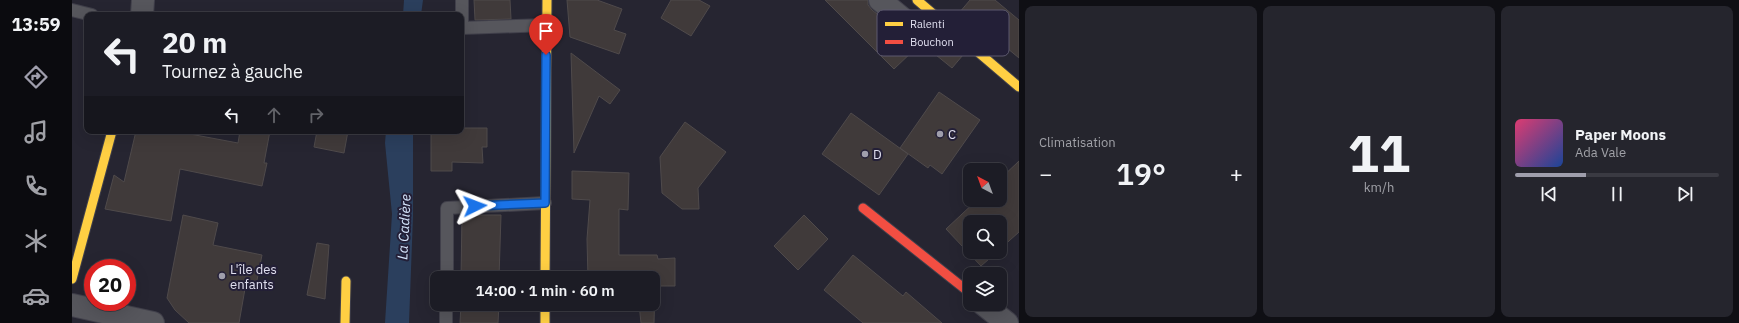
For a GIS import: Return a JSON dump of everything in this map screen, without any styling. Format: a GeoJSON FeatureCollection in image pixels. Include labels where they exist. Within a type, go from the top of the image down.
{"type":"FeatureCollection","features":[{"type":"Feature","properties":{"kind":"street"},"geometry":{"type":"LineString","coordinates":[[142,12],[143,0]]}},
{"type":"Feature","properties":{"kind":"street"},"geometry":{"type":"LineString","coordinates":[[545,271],[547,0]]}},
{"type":"Feature","properties":{"kind":"street"},"geometry":{"type":"LineString","coordinates":[[880,0],[892,10]]}},
{"type":"Feature","properties":{"kind":"street"},"geometry":{"type":"LineString","coordinates":[[917,0],[929,10]]}},
{"type":"Feature","properties":{"kind":"street"},"geometry":{"type":"LineString","coordinates":[[983,56],[1019,86]]}},
{"type":"Feature","properties":{"kind":"street"},"geometry":{"type":"LineString","coordinates":[[72,278],[111,134]]}},
{"type":"Feature","properties":{"kind":"street"},"geometry":{"type":"LineString","coordinates":[[863,208],[963,288]]}},
{"type":"Feature","properties":{"kind":"street"},"geometry":{"type":"LineString","coordinates":[[345,323],[346,281]]}},
{"type":"Feature","properties":{"kind":"street"},"geometry":{"type":"LineString","coordinates":[[72,305],[153,323]]}},
{"type":"Feature","properties":{"kind":"street"},"geometry":{"type":"LineString","coordinates":[[545,311],[545,323]]}},
{"type":"Feature","properties":{"kind":"street"},"geometry":{"type":"LineString","coordinates":[[992,311],[1007,323]]}},
{"type":"Feature","properties":{"kind":"lane"},"geometry":{"type":"LineString","coordinates":[[462,0],[462,12]]}},
{"type":"Feature","properties":{"kind":"lane"},"geometry":{"type":"LineString","coordinates":[[72,10],[84,13]]}},
{"type":"Feature","properties":{"kind":"lane"},"geometry":{"type":"LineString","coordinates":[[464,28],[547,26]]}},
{"type":"Feature","properties":{"kind":"lane"},"geometry":{"type":"LineString","coordinates":[[447,271],[447,208],[545,203]]}},
{"type":"Feature","properties":{"kind":"lane"},"geometry":{"type":"LineString","coordinates":[[446,311],[446,323]]}},
{"type":"Feature","properties":{"kind":"water"},"geometry":{"type":"Polygon","coordinates":[[[404,0],[423,0],[421,12],[403,12],[404,0]]]}},
{"type":"Feature","properties":{"kind":"water","name":"La Cadière"},"geometry":{"type":"Polygon","coordinates":[[[386,134],[413,134],[413,216],[409,323],[385,323],[392,214],[385,143],[386,134]]]}},
{"type":"Feature","properties":{"kind":"building"},"geometry":{"type":"Polygon","coordinates":[[[474,0],[510,0],[511,19],[475,20],[474,0]]]}},
{"type":"Feature","properties":{"kind":"building"},"geometry":{"type":"Polygon","coordinates":[[[567,0],[597,0],[622,9],[614,30],[626,34],[619,54],[570,37],[567,0]]]}},
{"type":"Feature","properties":{"kind":"building"},"geometry":{"type":"Polygon","coordinates":[[[671,0],[699,0],[710,6],[691,36],[661,18],[671,0]]]}},
{"type":"Feature","properties":{"kind":"building"},"geometry":{"type":"Polygon","coordinates":[[[825,0],[868,0],[868,5],[877,14],[877,52],[825,0]]]}},
{"type":"Feature","properties":{"kind":"building"},"geometry":{"type":"Polygon","coordinates":[[[970,0],[995,0],[1007,10],[962,10],[970,0]]]}},
{"type":"Feature","properties":{"kind":"building"},"geometry":{"type":"Polygon","coordinates":[[[1009,12],[1019,20],[1019,58],[1009,50],[1009,12]]]}},
{"type":"Feature","properties":{"kind":"building"},"geometry":{"type":"Polygon","coordinates":[[[571,53],[620,90],[610,104],[599,96],[574,153],[571,53]]]}},
{"type":"Feature","properties":{"kind":"building"},"geometry":{"type":"Polygon","coordinates":[[[881,56],[908,56],[894,69],[881,56]]]}},
{"type":"Feature","properties":{"kind":"building"},"geometry":{"type":"Polygon","coordinates":[[[937,56],[962,56],[952,68],[937,56]]]}},
{"type":"Feature","properties":{"kind":"building","name":"C"},"geometry":{"type":"Polygon","coordinates":[[[939,92],[980,120],[942,174],[930,165],[928,168],[900,148],[939,92]]]}},
{"type":"Feature","properties":{"kind":"building","name":"D"},"geometry":{"type":"Polygon","coordinates":[[[851,113],[908,154],[879,195],[822,154],[851,113]]]}},
{"type":"Feature","properties":{"kind":"building"},"geometry":{"type":"Polygon","coordinates":[[[685,122],[726,152],[698,188],[699,209],[682,209],[662,193],[660,157],[685,122]]]}},
{"type":"Feature","properties":{"kind":"building"},"geometry":{"type":"Polygon","coordinates":[[[464,128],[487,128],[487,147],[482,147],[483,163],[452,162],[452,171],[431,171],[431,134],[464,134],[464,128]]]}},
{"type":"Feature","properties":{"kind":"building"},"geometry":{"type":"Polygon","coordinates":[[[135,134],[190,134],[238,143],[240,134],[269,134],[264,163],[267,163],[262,186],[180,169],[171,221],[105,209],[114,175],[124,182],[135,134]]]}},
{"type":"Feature","properties":{"kind":"building"},"geometry":{"type":"Polygon","coordinates":[[[316,134],[347,134],[344,153],[314,147],[316,134]]]}},
{"type":"Feature","properties":{"kind":"building"},"geometry":{"type":"Polygon","coordinates":[[[1019,161],[1019,232],[1007,243],[1007,215],[963,215],[963,247],[946,229],[970,207],[1007,207],[1007,172],[1019,161]]]}},
{"type":"Feature","properties":{"kind":"building"},"geometry":{"type":"Polygon","coordinates":[[[572,171],[629,173],[628,210],[619,209],[619,255],[657,255],[658,259],[675,258],[675,286],[660,286],[660,271],[588,271],[587,239],[590,200],[572,199],[572,171]]]}},
{"type":"Feature","properties":{"kind":"building","name":"L'île des enfants"},"geometry":{"type":"Polygon","coordinates":[[[183,215],[218,223],[213,245],[262,255],[256,285],[246,283],[239,323],[189,323],[175,310],[167,298],[183,215]]]}},
{"type":"Feature","properties":{"kind":"building"},"geometry":{"type":"Polygon","coordinates":[[[462,215],[501,215],[499,271],[461,271],[462,215]]]}},
{"type":"Feature","properties":{"kind":"building"},"geometry":{"type":"Polygon","coordinates":[[[804,215],[828,239],[798,270],[774,246],[804,215]]]}},
{"type":"Feature","properties":{"kind":"building"},"geometry":{"type":"Polygon","coordinates":[[[317,243],[329,245],[325,299],[307,295],[317,243]]]}},
{"type":"Feature","properties":{"kind":"building"},"geometry":{"type":"Polygon","coordinates":[[[853,255],[903,296],[906,292],[942,323],[863,323],[824,290],[853,255]]]}},
{"type":"Feature","properties":{"kind":"building"},"geometry":{"type":"Polygon","coordinates":[[[974,259],[989,259],[981,266],[974,259]]]}},
{"type":"Feature","properties":{"kind":"building"},"geometry":{"type":"Polygon","coordinates":[[[461,311],[499,311],[498,323],[460,323],[461,311]]]}},
{"type":"Feature","properties":{"kind":"building"},"geometry":{"type":"Polygon","coordinates":[[[640,311],[654,311],[654,323],[641,323],[640,311]]]}},
{"type":"Feature","properties":{"kind":"traffic: slow"},"geometry":{"type":"LineString","coordinates":[[545,271],[547,0]]}},
{"type":"Feature","properties":{"kind":"traffic: slow"},"geometry":{"type":"LineString","coordinates":[[917,0],[929,10]]}},
{"type":"Feature","properties":{"kind":"traffic: slow"},"geometry":{"type":"LineString","coordinates":[[983,56],[1019,87]]}},
{"type":"Feature","properties":{"kind":"traffic: slow"},"geometry":{"type":"LineString","coordinates":[[72,279],[111,134]]}},
{"type":"Feature","properties":{"kind":"traffic: slow"},"geometry":{"type":"LineString","coordinates":[[345,323],[346,281]]}},
{"type":"Feature","properties":{"kind":"traffic: slow"},"geometry":{"type":"LineString","coordinates":[[545,311],[545,323]]}},
{"type":"Feature","properties":{"kind":"traffic: jam"},"geometry":{"type":"LineString","coordinates":[[863,208],[963,287]]}},
{"type":"Feature","properties":{"kind":"place","name":"C"},"geometry":{"type":"Point","coordinates":[940,134]}},
{"type":"Feature","properties":{"kind":"place","name":"D"},"geometry":{"type":"Point","coordinates":[865,154]}},
{"type":"Feature","properties":{"kind":"place","name":"L'île des enfants"},"geometry":{"type":"Point","coordinates":[222,276]}},
{"type":"Feature","properties":{"kind":"route"},"geometry":{"type":"LineString","coordinates":[[475,206],[545,203],[546,55]]}}]}
